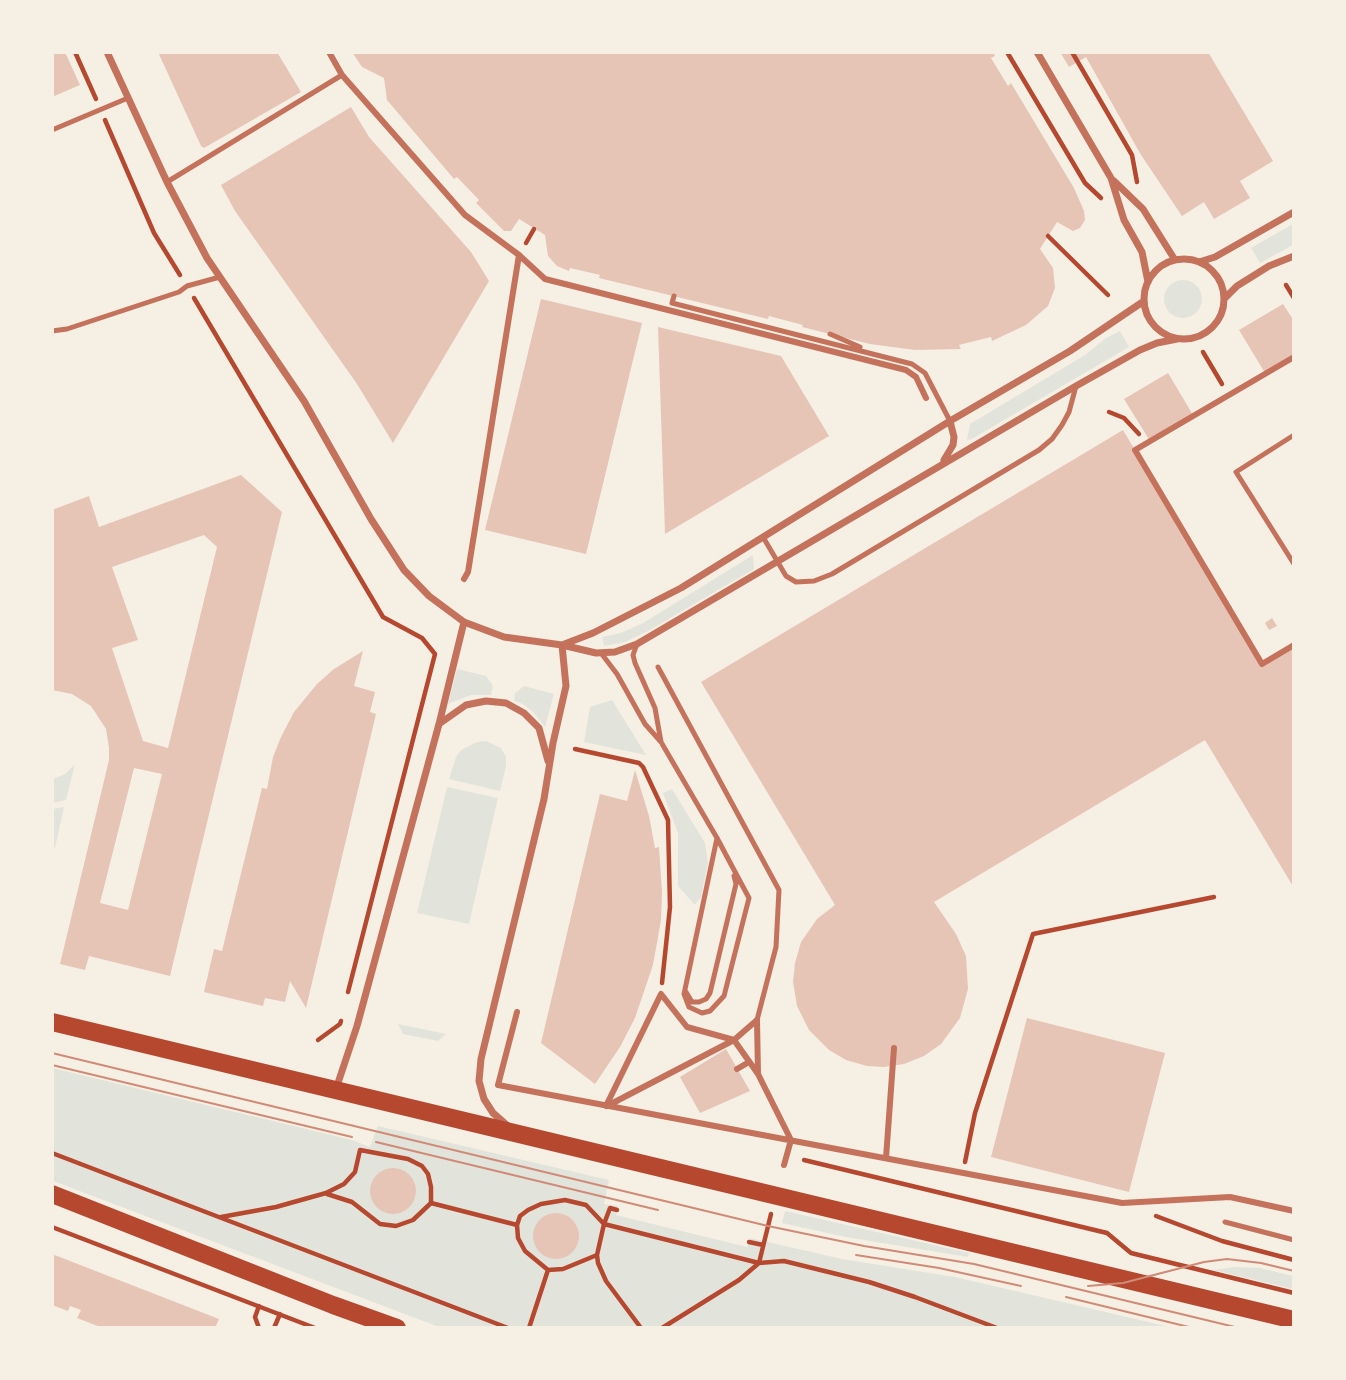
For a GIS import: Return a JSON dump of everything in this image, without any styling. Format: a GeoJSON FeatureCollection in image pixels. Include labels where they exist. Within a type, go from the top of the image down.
{"type":"FeatureCollection","features":[{"type":"Feature","properties":{"kind":"main road"},"geometry":{"type":"LineString","coordinates":[[52,1022],[1293,1320]]}},
{"type":"Feature","properties":{"kind":"main road"},"geometry":{"type":"LineString","coordinates":[[52,1194],[397,1328]]}},
{"type":"Feature","properties":{"kind":"street"},"geometry":{"type":"LineString","coordinates":[[107,52],[167,182],[207,258],[304,401],[371,519],[404,570],[429,596],[464,622],[504,637],[601,653],[637,645],[1140,350],[1157,343],[1191,339],[1204,334],[1215,325],[1222,313],[1222,288],[1209,268],[1187,259],[1175,260],[1154,272],[1148,282],[1144,301],[1148,317],[1155,327],[1165,335],[1177,339]]}},
{"type":"Feature","properties":{"kind":"street"},"geometry":{"type":"LineString","coordinates":[[329,52],[342,75],[465,215],[519,255],[545,279],[906,370],[916,377],[926,398]]}},
{"type":"Feature","properties":{"kind":"street"},"geometry":{"type":"LineString","coordinates":[[1037,52],[1111,178],[1124,220],[1142,252],[1148,282]]}},
{"type":"Feature","properties":{"kind":"street"},"geometry":{"type":"LineString","coordinates":[[1111,178],[1143,209],[1175,260]]}},
{"type":"Feature","properties":{"kind":"street"},"geometry":{"type":"LineString","coordinates":[[1199,262],[1214,257],[1293,212]]}},
{"type":"Feature","properties":{"kind":"street"},"geometry":{"type":"LineString","coordinates":[[464,579],[468,572],[519,255]]}},
{"type":"Feature","properties":{"kind":"street"},"geometry":{"type":"LineString","coordinates":[[1224,299],[1237,286],[1269,266],[1293,256]]}},
{"type":"Feature","properties":{"kind":"street"},"geometry":{"type":"LineString","coordinates":[[562,645],[593,633],[681,588],[950,421],[1070,351],[1144,301]]}},
{"type":"Feature","properties":{"kind":"street"},"geometry":{"type":"LineString","coordinates":[[1293,357],[1135,450],[1262,664],[1293,645]]}},
{"type":"Feature","properties":{"kind":"street"},"geometry":{"type":"LineString","coordinates":[[933,469],[948,455],[953,445],[950,421]]}},
{"type":"Feature","properties":{"kind":"street"},"geometry":{"type":"LineString","coordinates":[[336,1089],[357,1026],[464,622]]}},
{"type":"Feature","properties":{"kind":"street"},"geometry":{"type":"LineString","coordinates":[[513,1132],[493,1113],[484,1099],[479,1081],[481,1059],[544,799],[566,686],[562,645]]}},
{"type":"Feature","properties":{"kind":"street"},"geometry":{"type":"LineString","coordinates":[[439,724],[467,705],[486,701],[506,703],[524,713],[539,729],[549,765]]}},
{"type":"Feature","properties":{"kind":"street"},"geometry":{"type":"LineString","coordinates":[[606,1106],[661,994],[687,1027],[734,1040],[758,1074],[791,1140],[784,1165]]}},
{"type":"Feature","properties":{"kind":"street"},"geometry":{"type":"LineString","coordinates":[[517,1012],[498,1085],[1122,1203],[1230,1198],[1293,1211]]}},
{"type":"Feature","properties":{"kind":"street"},"geometry":{"type":"LineString","coordinates":[[606,1106],[734,1040],[757,1020]]}},
{"type":"Feature","properties":{"kind":"street"},"geometry":{"type":"LineString","coordinates":[[757,1020],[758,1074]]}},
{"type":"Feature","properties":{"kind":"street"},"geometry":{"type":"LineString","coordinates":[[886,1158],[894,1048]]}},
{"type":"Feature","properties":{"kind":"street"},"geometry":{"type":"LineString","coordinates":[[737,1069],[749,1062]]}},
{"type":"Feature","properties":{"kind":"lane"},"geometry":{"type":"LineString","coordinates":[[167,182],[342,75]]}},
{"type":"Feature","properties":{"kind":"lane"},"geometry":{"type":"LineString","coordinates":[[52,130],[128,98]]}},
{"type":"Feature","properties":{"kind":"lane"},"geometry":{"type":"LineString","coordinates":[[52,331],[67,330],[178,292],[187,286],[220,277]]}},
{"type":"Feature","properties":{"kind":"lane"},"geometry":{"type":"LineString","coordinates":[[674,296],[673,303],[912,363],[925,373],[950,421]]}},
{"type":"Feature","properties":{"kind":"lane"},"geometry":{"type":"LineString","coordinates":[[830,334],[880,354]]}},
{"type":"Feature","properties":{"kind":"lane"},"geometry":{"type":"LineString","coordinates":[[763,537],[786,576],[796,582],[814,581],[832,574],[1040,450],[1062,425],[1069,412],[1076,386]]}},
{"type":"Feature","properties":{"kind":"lane"},"geometry":{"type":"LineString","coordinates":[[1293,435],[1236,472],[1293,564]]}},
{"type":"Feature","properties":{"kind":"lane"},"geometry":{"type":"LineString","coordinates":[[637,645],[635,663],[655,708],[661,742]]}},
{"type":"Feature","properties":{"kind":"lane"},"geometry":{"type":"LineString","coordinates":[[601,653],[617,674],[645,724],[661,742],[717,838],[748,898],[724,996],[710,1011],[702,1013],[689,1007],[685,1000],[685,989],[717,838]]}},
{"type":"Feature","properties":{"kind":"lane"},"geometry":{"type":"LineString","coordinates":[[658,667],[779,890],[776,947],[757,1020]]}},
{"type":"Feature","properties":{"kind":"lane"},"geometry":{"type":"LineString","coordinates":[[685,989],[692,1002],[706,999],[710,993],[736,884],[733,868]]}},
{"type":"Feature","properties":{"kind":"lane"},"geometry":{"type":"LineString","coordinates":[[1225,1223],[1293,1240]]}},
{"type":"Feature","properties":{"kind":"path"},"geometry":{"type":"LineString","coordinates":[[75,52],[154,233],[383,617],[422,638],[435,654],[346,999]]}},
{"type":"Feature","properties":{"kind":"path"},"geometry":{"type":"LineString","coordinates":[[1007,52],[1085,183]]}},
{"type":"Feature","properties":{"kind":"path"},"geometry":{"type":"LineString","coordinates":[[1072,52],[1132,155]]}},
{"type":"Feature","properties":{"kind":"path"},"geometry":{"type":"LineString","coordinates":[[1048,236],[1108,295]]}},
{"type":"Feature","properties":{"kind":"path"},"geometry":{"type":"LineString","coordinates":[[1286,285],[1293,298]]}},
{"type":"Feature","properties":{"kind":"path"},"geometry":{"type":"LineString","coordinates":[[1203,352],[1224,387]]}},
{"type":"Feature","properties":{"kind":"path"},"geometry":{"type":"LineString","coordinates":[[1109,412],[1124,418],[1144,437]]}},
{"type":"Feature","properties":{"kind":"path"},"geometry":{"type":"LineString","coordinates":[[575,748],[639,763],[668,820],[670,907],[661,994]]}},
{"type":"Feature","properties":{"kind":"path"},"geometry":{"type":"LineString","coordinates":[[967,1149],[975,1113],[1033,934],[1214,897]]}},
{"type":"Feature","properties":{"kind":"path"},"geometry":{"type":"LineString","coordinates":[[318,1040],[340,1024],[343,1012]]}},
{"type":"Feature","properties":{"kind":"path"},"geometry":{"type":"LineString","coordinates":[[221,1217],[326,1194],[344,1184],[355,1172],[360,1150],[408,1159],[422,1166],[428,1174],[431,1203],[413,1220],[396,1226],[380,1224],[352,1202],[326,1194]]}},
{"type":"Feature","properties":{"kind":"path"},"geometry":{"type":"LineString","coordinates":[[52,1153],[508,1328]]}},
{"type":"Feature","properties":{"kind":"path"},"geometry":{"type":"LineString","coordinates":[[787,1156],[1107,1233],[1131,1253],[1293,1293]]}},
{"type":"Feature","properties":{"kind":"path"},"geometry":{"type":"LineString","coordinates":[[597,1255],[563,1269],[548,1270],[525,1251],[518,1238],[517,1225],[520,1216],[541,1204],[565,1199],[586,1205],[604,1224],[759,1263],[784,1261],[869,1282],[997,1328]]}},
{"type":"Feature","properties":{"kind":"path"},"geometry":{"type":"LineString","coordinates":[[431,1203],[517,1225]]}},
{"type":"Feature","properties":{"kind":"path"},"geometry":{"type":"LineString","coordinates":[[1122,1203],[1222,1241],[1293,1260]]}},
{"type":"Feature","properties":{"kind":"path"},"geometry":{"type":"LineString","coordinates":[[662,1328],[740,1280],[759,1263],[774,1205]]}},
{"type":"Feature","properties":{"kind":"path"},"geometry":{"type":"LineString","coordinates":[[617,1210],[610,1208],[604,1224],[597,1255],[598,1263],[606,1281],[641,1328]]}},
{"type":"Feature","properties":{"kind":"path"},"geometry":{"type":"LineString","coordinates":[[52,1227],[280,1314],[299,1325],[315,1328]]}},
{"type":"Feature","properties":{"kind":"path"},"geometry":{"type":"LineString","coordinates":[[749,1242],[764,1245]]}},
{"type":"Feature","properties":{"kind":"path"},"geometry":{"type":"LineString","coordinates":[[529,1328],[548,1270]]}},
{"type":"Feature","properties":{"kind":"path"},"geometry":{"type":"LineString","coordinates":[[259,1306],[255,1317],[259,1328]]}},
{"type":"Feature","properties":{"kind":"path"},"geometry":{"type":"LineString","coordinates":[[274,1328],[280,1314]]}},
{"type":"Feature","properties":{"kind":"path"},"geometry":{"type":"LineString","coordinates":[[978,1328],[983,1322]]}},
{"type":"Feature","properties":{"kind":"shaded area"},"geometry":{"type":"Polygon","coordinates":[[[1293,224],[1293,245],[1260,263],[1251,248],[1293,224]]]}},
{"type":"Feature","properties":{"kind":"shaded area"},"geometry":{"type":"Polygon","coordinates":[[[1183,280],[1197,285],[1202,299],[1197,313],[1183,318],[1169,313],[1164,299],[1169,285],[1183,280]]]}},
{"type":"Feature","properties":{"kind":"shaded area"},"geometry":{"type":"Polygon","coordinates":[[[1120,331],[1129,347],[970,440],[967,439],[970,424],[1120,331]]]}},
{"type":"Feature","properties":{"kind":"shaded area"},"geometry":{"type":"Polygon","coordinates":[[[753,555],[754,569],[648,631],[625,642],[604,646],[602,637],[621,633],[643,623],[753,555]]]}},
{"type":"Feature","properties":{"kind":"shaded area"},"geometry":{"type":"Polygon","coordinates":[[[457,669],[486,676],[493,686],[491,695],[471,695],[448,704],[457,669]]]}},
{"type":"Feature","properties":{"kind":"shaded area"},"geometry":{"type":"Polygon","coordinates":[[[524,686],[554,694],[545,727],[534,713],[514,701],[515,693],[524,686]]]}},
{"type":"Feature","properties":{"kind":"shaded area"},"geometry":{"type":"Polygon","coordinates":[[[612,700],[646,755],[584,742],[590,707],[612,700]]]}},
{"type":"Feature","properties":{"kind":"shaded area"},"geometry":{"type":"Polygon","coordinates":[[[486,741],[501,748],[506,757],[500,791],[449,779],[461,750],[477,742],[486,741]]]}},
{"type":"Feature","properties":{"kind":"shaded area"},"geometry":{"type":"Polygon","coordinates":[[[75,764],[66,800],[53,803],[53,779],[65,774],[75,764]]]}},
{"type":"Feature","properties":{"kind":"shaded area"},"geometry":{"type":"Polygon","coordinates":[[[447,787],[498,798],[469,924],[417,913],[447,787]]]}},
{"type":"Feature","properties":{"kind":"shaded area"},"geometry":{"type":"Polygon","coordinates":[[[672,789],[705,843],[708,863],[701,897],[695,905],[678,886],[678,833],[663,793],[672,789]]]}},
{"type":"Feature","properties":{"kind":"shaded area"},"geometry":{"type":"Polygon","coordinates":[[[64,807],[55,848],[53,809],[64,807]]]}},
{"type":"Feature","properties":{"kind":"shaded area"},"geometry":{"type":"Polygon","coordinates":[[[398,1024],[446,1034],[438,1041],[403,1034],[398,1024]]]}},
{"type":"Feature","properties":{"kind":"shaded area"},"geometry":{"type":"Polygon","coordinates":[[[52,1068],[352,1140],[370,1147],[378,1126],[609,1180],[604,1204],[618,1206],[616,1215],[747,1247],[750,1238],[842,1259],[955,1277],[1170,1327],[439,1327],[53,1181],[52,1068]]]}},
{"type":"Feature","properties":{"kind":"shaded area"},"geometry":{"type":"Polygon","coordinates":[[[785,1211],[969,1253],[968,1257],[846,1237],[782,1223],[785,1211]]]}},
{"type":"Feature","properties":{"kind":"shaded area"},"geometry":{"type":"Polygon","coordinates":[[[1234,1267],[1260,1268],[1293,1276],[1293,1289],[1213,1270],[1234,1267]]]}},
{"type":"Feature","properties":{"kind":"building"},"geometry":{"type":"Polygon","coordinates":[[[52,52],[65,52],[80,85],[52,97],[52,52]]]}},
{"type":"Feature","properties":{"kind":"building"},"geometry":{"type":"Polygon","coordinates":[[[158,52],[277,52],[301,92],[204,148],[158,52]]]}},
{"type":"Feature","properties":{"kind":"building"},"geometry":{"type":"Polygon","coordinates":[[[352,52],[993,52],[995,56],[991,58],[1008,86],[1011,83],[1074,188],[1085,220],[1080,228],[1073,231],[1057,222],[1040,249],[1053,268],[1055,288],[1048,306],[1026,325],[992,341],[991,337],[959,345],[961,349],[915,350],[870,344],[769,316],[768,319],[557,266],[548,256],[545,235],[519,219],[511,231],[504,231],[476,203],[479,200],[457,177],[454,179],[387,100],[384,78],[362,67],[352,52]]]}},
{"type":"Feature","properties":{"kind":"building"},"geometry":{"type":"Polygon","coordinates":[[[1060,52],[1208,52],[1273,161],[1240,181],[1250,198],[1214,219],[1204,202],[1182,216],[1141,155],[1086,57],[1069,67],[1060,52]]]}},
{"type":"Feature","properties":{"kind":"building"},"geometry":{"type":"Polygon","coordinates":[[[351,107],[369,137],[471,252],[489,281],[393,443],[357,384],[235,211],[221,185],[351,107]]]}},
{"type":"Feature","properties":{"kind":"building"},"geometry":{"type":"Polygon","coordinates":[[[541,299],[642,323],[586,554],[485,530],[541,299]]]}},
{"type":"Feature","properties":{"kind":"building"},"geometry":{"type":"Polygon","coordinates":[[[1283,304],[1294,321],[1294,356],[1265,373],[1239,330],[1283,304]]]}},
{"type":"Feature","properties":{"kind":"building"},"geometry":{"type":"Polygon","coordinates":[[[658,327],[781,356],[829,436],[665,534],[658,327]]]}},
{"type":"Feature","properties":{"kind":"building"},"geometry":{"type":"Polygon","coordinates":[[[1168,373],[1193,415],[1150,441],[1124,399],[1168,373]]]}},
{"type":"Feature","properties":{"kind":"building"},"geometry":{"type":"Polygon","coordinates":[[[1123,430],[1262,664],[1294,645],[1294,888],[1205,740],[934,902],[956,934],[966,956],[968,989],[960,1018],[941,1044],[924,1056],[904,1064],[867,1066],[846,1060],[829,1050],[809,1030],[797,1006],[793,982],[801,942],[817,919],[835,905],[701,682],[1123,430]]]}},
{"type":"Feature","properties":{"kind":"building"},"geometry":{"type":"Polygon","coordinates":[[[241,475],[282,512],[170,976],[89,956],[85,970],[60,964],[109,760],[109,748],[106,729],[91,706],[72,694],[52,690],[52,510],[89,496],[99,527],[241,475]],[[204,535],[112,567],[138,640],[112,648],[143,741],[168,748],[217,547],[204,535]],[[134,768],[100,903],[128,910],[162,774],[134,768]]]}},
{"type":"Feature","properties":{"kind":"building"},"geometry":{"type":"Polygon","coordinates":[[[1272,618],[1277,626],[1269,630],[1265,623],[1272,618]]]}},
{"type":"Feature","properties":{"kind":"building"},"geometry":{"type":"Polygon","coordinates":[[[363,651],[354,686],[375,692],[370,712],[376,714],[306,1008],[290,981],[285,1002],[265,998],[263,1006],[204,992],[214,949],[222,951],[262,788],[267,789],[273,757],[281,737],[294,712],[317,684],[334,669],[363,651]]]}},
{"type":"Feature","properties":{"kind":"building"},"geometry":{"type":"Polygon","coordinates":[[[635,770],[649,816],[655,848],[659,847],[661,920],[653,965],[635,1018],[620,1047],[595,1084],[541,1043],[600,794],[627,801],[635,770]]]}},
{"type":"Feature","properties":{"kind":"building"},"geometry":{"type":"Polygon","coordinates":[[[1027,1018],[1165,1053],[1129,1192],[991,1157],[1027,1018]]]}},
{"type":"Feature","properties":{"kind":"building"},"geometry":{"type":"Polygon","coordinates":[[[726,1049],[750,1091],[700,1113],[680,1077],[726,1049]]]}},
{"type":"Feature","properties":{"kind":"building"},"geometry":{"type":"Polygon","coordinates":[[[393,1168],[409,1175],[416,1191],[409,1207],[393,1214],[377,1207],[370,1191],[377,1175],[393,1168]]]}},
{"type":"Feature","properties":{"kind":"building"},"geometry":{"type":"Polygon","coordinates":[[[556,1213],[572,1220],[579,1236],[572,1252],[556,1259],[540,1252],[533,1236],[540,1220],[556,1213]]]}},
{"type":"Feature","properties":{"kind":"building"},"geometry":{"type":"Polygon","coordinates":[[[52,1254],[219,1319],[215,1328],[103,1328],[77,1318],[81,1310],[70,1306],[68,1311],[52,1305],[52,1254]]]}},
{"type":"Feature","properties":{"kind":"tram line"},"geometry":{"type":"LineString","coordinates":[[52,1053],[768,1226],[864,1246],[974,1264],[1239,1328]]}},
{"type":"Feature","properties":{"kind":"tram line"},"geometry":{"type":"LineString","coordinates":[[52,1065],[352,1137]]}},
{"type":"Feature","properties":{"kind":"tram line"},"geometry":{"type":"LineString","coordinates":[[376,1142],[658,1210]]}},
{"type":"Feature","properties":{"kind":"tram line"},"geometry":{"type":"LineString","coordinates":[[856,1255],[939,1268],[1021,1286]]}},
{"type":"Feature","properties":{"kind":"tram line"},"geometry":{"type":"LineString","coordinates":[[1088,1286],[1123,1283],[1204,1262],[1227,1259],[1294,1271]]}},
{"type":"Feature","properties":{"kind":"tram line"},"geometry":{"type":"LineString","coordinates":[[1066,1297],[1193,1328]]}}]}
